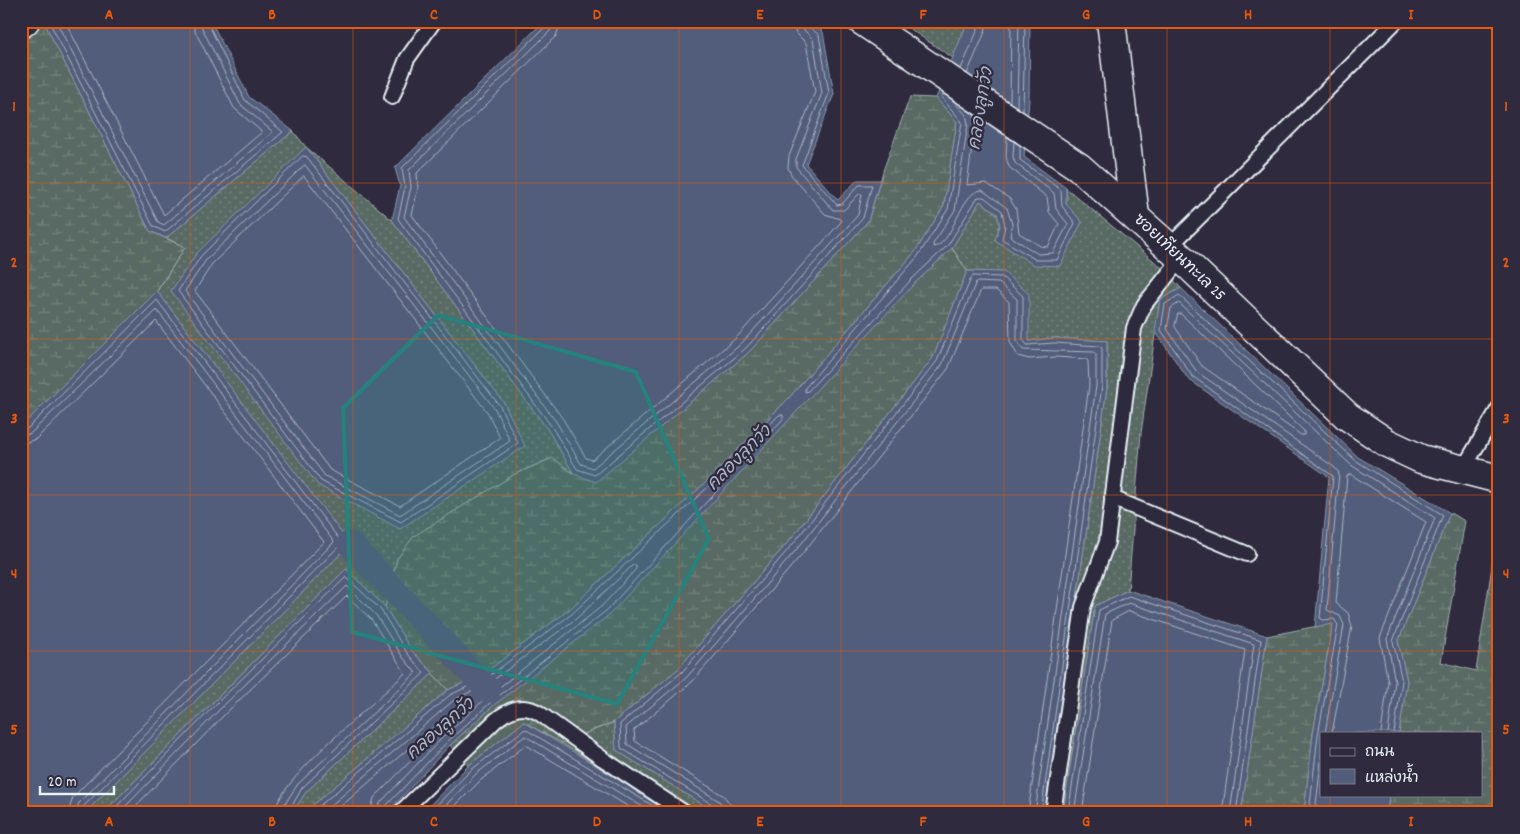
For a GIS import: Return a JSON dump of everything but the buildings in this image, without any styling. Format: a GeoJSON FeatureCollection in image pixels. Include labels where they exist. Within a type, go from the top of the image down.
{"type":"FeatureCollection","features":[{"type":"Feature","properties":{"kind":"street"},"geometry":{"type":"LineString","coordinates":[[21,24],[26,21]]}},
{"type":"Feature","properties":{"kind":"street","name":"ซอยเทียนทะเล 25"},"geometry":{"type":"LineString","coordinates":[[862,21],[1079,167],[1175,252],[1313,386],[1347,416],[1387,442],[1421,458],[1462,471],[1499,479]]}},
{"type":"Feature","properties":{"kind":"street"},"geometry":{"type":"LineString","coordinates":[[1111,21],[1135,216]]}},
{"type":"Feature","properties":{"kind":"lane"},"geometry":{"type":"LineString","coordinates":[[392,97],[407,59],[434,21]]}},
{"type":"Feature","properties":{"kind":"lane"},"geometry":{"type":"LineString","coordinates":[[1053,813],[1083,607],[1107,542],[1134,328],[1144,305],[1175,252],[1396,21]]}},
{"type":"Feature","properties":{"kind":"lane"},"geometry":{"type":"LineString","coordinates":[[1462,471],[1499,408]]}},
{"type":"Feature","properties":{"kind":"lane"},"geometry":{"type":"LineString","coordinates":[[1112,498],[1247,554]]}},
{"type":"Feature","properties":{"kind":"lane"},"geometry":{"type":"LineString","coordinates":[[400,813],[496,720],[504,714],[523,706],[530,707],[602,759],[685,813]]}},
{"type":"Feature","properties":{"kind":"highlighted area"},"geometry":{"type":"Polygon","coordinates":[[[438,315],[636,372],[709,539],[617,704],[352,632],[343,408],[438,315]]]}},
{"type":"Feature","properties":{"kind":"green space"},"geometry":{"type":"Polygon","coordinates":[[[898,21],[968,21],[953,58],[898,21]]]}},
{"type":"Feature","properties":{"kind":"green space"},"geometry":{"type":"Polygon","coordinates":[[[44,22],[150,231],[185,247],[157,291],[21,427],[21,38],[44,22]]]}},
{"type":"Feature","properties":{"kind":"green space"},"geometry":{"type":"Polygon","coordinates":[[[910,97],[936,98],[957,122],[944,206],[915,252],[788,399],[705,483],[570,609],[485,673],[448,690],[411,650],[385,607],[397,559],[414,536],[515,474],[553,458],[574,474],[596,481],[749,352],[868,221],[884,168],[910,97]]]}},
{"type":"Feature","properties":{"kind":"green space"},"geometry":{"type":"Polygon","coordinates":[[[293,131],[306,147],[392,220],[548,430],[574,474],[552,458],[515,474],[397,559],[385,607],[346,569],[103,813],[85,813],[349,544],[157,291],[185,247],[166,238],[293,131]],[[306,147],[525,447],[504,403],[306,147]]]}},
{"type":"Feature","properties":{"kind":"green space"},"geometry":{"type":"Polygon","coordinates":[[[1066,188],[1160,266],[1181,288],[1160,300],[1141,433],[1128,590],[1095,606],[1063,813],[1046,813],[1107,387],[1107,341],[1054,338],[1028,341],[1004,272],[967,271],[952,248],[980,201],[992,209],[998,217],[999,226],[995,240],[1066,204],[1066,188]]]}},
{"type":"Feature","properties":{"kind":"green space"},"geometry":{"type":"Polygon","coordinates":[[[952,248],[967,271],[933,358],[789,541],[678,669],[614,722],[561,743],[524,722],[468,766],[450,745],[493,706],[952,248]]]}},
{"type":"Feature","properties":{"kind":"green space"},"geometry":{"type":"Polygon","coordinates":[[[1450,513],[1465,521],[1441,662],[1476,671],[1499,520],[1499,813],[1387,813],[1389,796],[1482,796],[1482,732],[1399,732],[1407,681],[1398,642],[1450,513]]]}},
{"type":"Feature","properties":{"kind":"green space"},"geometry":{"type":"Polygon","coordinates":[[[1333,623],[1313,734],[1304,813],[1241,813],[1267,636],[1333,623]]]}},
{"type":"Feature","properties":{"kind":"green space"},"geometry":{"type":"Polygon","coordinates":[[[433,673],[448,690],[312,806],[309,813],[292,813],[306,792],[433,673]]]}},
{"type":"Feature","properties":{"kind":"green space"},"geometry":{"type":"Polygon","coordinates":[[[614,722],[616,750],[716,813],[674,813],[561,743],[614,722]]]}},
{"type":"Feature","properties":{"kind":"water"},"geometry":{"type":"Polygon","coordinates":[[[211,21],[249,97],[293,131],[166,238],[150,231],[44,22],[211,21]]]}},
{"type":"Feature","properties":{"kind":"water"},"geometry":{"type":"Polygon","coordinates":[[[544,21],[810,21],[823,32],[834,94],[806,164],[838,200],[857,180],[880,180],[868,221],[749,352],[596,482],[574,474],[548,430],[392,220],[400,186],[395,168],[544,21]]]}},
{"type":"Feature","properties":{"kind":"water","name":"คลองลูกวัว"},"geometry":{"type":"Polygon","coordinates":[[[968,21],[1030,21],[1029,100],[1024,157],[1066,188],[1066,204],[1082,222],[1060,266],[1034,265],[995,240],[1000,226],[997,213],[980,201],[952,248],[915,283],[610,614],[493,706],[450,745],[387,813],[309,813],[312,806],[448,690],[485,673],[570,609],[705,483],[788,399],[915,252],[944,206],[957,122],[936,98],[968,21]]]}},
{"type":"Feature","properties":{"kind":"water"},"geometry":{"type":"Polygon","coordinates":[[[306,147],[504,403],[525,446],[400,529],[318,485],[171,291],[197,253],[306,147]]]}},
{"type":"Feature","properties":{"kind":"water"},"geometry":{"type":"Polygon","coordinates":[[[967,271],[1004,272],[1029,294],[1029,341],[1054,338],[1107,341],[1107,387],[1046,813],[716,813],[616,750],[614,722],[678,669],[789,541],[933,358],[967,271]]]}},
{"type":"Feature","properties":{"kind":"water"},"geometry":{"type":"Polygon","coordinates":[[[1181,288],[1358,457],[1450,513],[1398,642],[1407,681],[1399,732],[1320,732],[1320,796],[1389,796],[1387,813],[1304,813],[1313,734],[1333,624],[1315,627],[1329,477],[1188,379],[1155,331],[1160,300],[1181,288]]]}},
{"type":"Feature","properties":{"kind":"water"},"geometry":{"type":"Polygon","coordinates":[[[157,291],[350,544],[85,813],[21,813],[21,427],[157,291]]]}},
{"type":"Feature","properties":{"kind":"water"},"geometry":{"type":"Polygon","coordinates":[[[346,569],[385,607],[411,650],[433,673],[306,792],[292,813],[103,813],[346,569]]]}},
{"type":"Feature","properties":{"kind":"water"},"geometry":{"type":"Polygon","coordinates":[[[1128,590],[1267,636],[1241,813],[1063,813],[1095,606],[1128,590]]]}},
{"type":"Feature","properties":{"kind":"water"},"geometry":{"type":"Polygon","coordinates":[[[524,722],[674,813],[422,813],[468,766],[524,722]]]}},
{"type":"Feature","properties":{"kind":"waterway"},"geometry":{"type":"LineString","coordinates":[[350,544],[488,690]]}}]}
